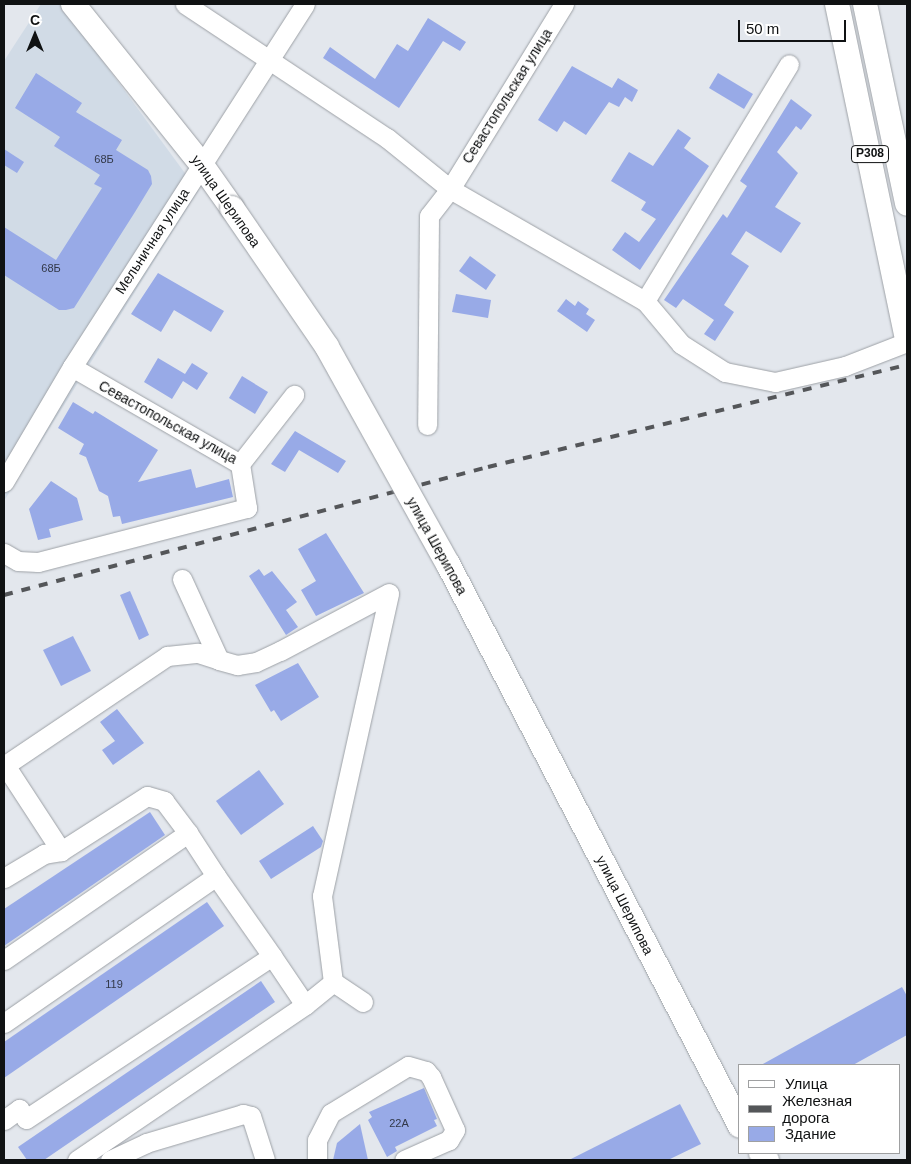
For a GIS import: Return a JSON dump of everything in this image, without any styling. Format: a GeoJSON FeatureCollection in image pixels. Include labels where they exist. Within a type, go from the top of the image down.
{"type":"FeatureCollection","features":[{"type":"Feature","properties":{"kind":"main road","name":"улица Шерипова"},"geometry":{"type":"LineString","coordinates":[[73,4],[201,164],[327,347],[448,564],[738,1122]]}},
{"type":"Feature","properties":{"kind":"main road","name":"P308"},"geometry":{"type":"LineString","coordinates":[[837,4],[907,340]]}},
{"type":"Feature","properties":{"kind":"main road","name":"p308"},"geometry":{"type":"LineString","coordinates":[[866,4],[907,204]]}},
{"type":"Feature","properties":{"kind":"street"},"geometry":{"type":"LineString","coordinates":[[185,4],[387,138],[450,189],[645,301],[682,344],[725,372],[775,382],[845,366],[907,340]]}},
{"type":"Feature","properties":{"kind":"street","name":"Мельничная улица"},"geometry":{"type":"LineString","coordinates":[[4,482],[72,367],[305,4]]}},
{"type":"Feature","properties":{"kind":"street","name":"Севастопольская улица"},"geometry":{"type":"LineString","coordinates":[[450,189],[564,4]]}},
{"type":"Feature","properties":{"kind":"street"},"geometry":{"type":"LineString","coordinates":[[645,301],[789,64]]}},
{"type":"Feature","properties":{"kind":"street"},"geometry":{"type":"LineString","coordinates":[[427,425],[429,216],[450,189]]}},
{"type":"Feature","properties":{"kind":"street","name":"Севастопольская улица"},"geometry":{"type":"LineString","coordinates":[[72,367],[240,464],[294,395]]}},
{"type":"Feature","properties":{"kind":"street"},"geometry":{"type":"LineString","coordinates":[[4,553],[18,561],[38,562],[247,508],[240,464]]}},
{"type":"Feature","properties":{"kind":"street"},"geometry":{"type":"LineString","coordinates":[[182,579],[220,660]]}},
{"type":"Feature","properties":{"kind":"street"},"geometry":{"type":"LineString","coordinates":[[60,851],[4,765],[167,656],[198,653],[237,665],[256,662],[389,593],[322,896],[333,982],[363,1002]]}},
{"type":"Feature","properties":{"kind":"street"},"geometry":{"type":"LineString","coordinates":[[4,878],[44,854],[60,851],[147,796],[164,801],[188,833],[305,1005]]}},
{"type":"Feature","properties":{"kind":"street"},"geometry":{"type":"LineString","coordinates":[[4,960],[188,833]]}},
{"type":"Feature","properties":{"kind":"street"},"geometry":{"type":"LineString","coordinates":[[4,1023],[216,876]]}},
{"type":"Feature","properties":{"kind":"street"},"geometry":{"type":"LineString","coordinates":[[4,1120],[19,1109],[26,1119],[272,956]]}},
{"type":"Feature","properties":{"kind":"street"},"geometry":{"type":"LineString","coordinates":[[77,1160],[305,1005],[333,982]]}},
{"type":"Feature","properties":{"kind":"street"},"geometry":{"type":"LineString","coordinates":[[317,1160],[316,1140],[331,1113],[408,1066],[426,1071],[455,1130],[449,1140],[404,1160]]}},
{"type":"Feature","properties":{"kind":"street"},"geometry":{"type":"LineString","coordinates":[[110,1160],[146,1143],[243,1114],[251,1116],[266,1160]]}},
{"type":"Feature","properties":{"kind":"shaded area"},"geometry":{"type":"Polygon","coordinates":[[[41,4],[61,4],[198,191],[4,501],[4,61],[41,4]]]}},
{"type":"Feature","properties":{"kind":"building"},"geometry":{"type":"Polygon","coordinates":[[[428,18],[466,42],[460,51],[443,41],[399,108],[323,58],[330,47],[375,79],[397,44],[408,51],[428,18]]]}},
{"type":"Feature","properties":{"kind":"building"},"geometry":{"type":"Polygon","coordinates":[[[572,66],[612,88],[618,78],[638,90],[632,102],[625,97],[619,107],[609,102],[586,135],[564,121],[557,132],[538,120],[572,66]]]}},
{"type":"Feature","properties":{"kind":"building"},"geometry":{"type":"Polygon","coordinates":[[[36,73],[82,103],[76,112],[122,140],[116,150],[148,170],[151,176],[152,184],[135,212],[74,308],[66,310],[59,310],[4,275],[4,227],[56,260],[102,188],[94,184],[100,175],[54,146],[60,137],[15,108],[36,73]]]}},
{"type":"Feature","properties":{"kind":"building"},"geometry":{"type":"Polygon","coordinates":[[[718,73],[753,94],[744,109],[709,88],[718,73]]]}},
{"type":"Feature","properties":{"kind":"building"},"geometry":{"type":"Polygon","coordinates":[[[791,99],[812,115],[801,130],[796,126],[777,152],[798,173],[775,207],[801,223],[781,253],[746,231],[731,254],[749,266],[724,305],[734,312],[715,341],[704,334],[714,320],[683,299],[676,308],[664,300],[723,214],[727,218],[747,186],[740,181],[791,99]]]}},
{"type":"Feature","properties":{"kind":"building"},"geometry":{"type":"Polygon","coordinates":[[[678,129],[691,138],[684,148],[709,166],[640,270],[612,250],[625,232],[639,242],[656,219],[641,210],[646,202],[611,181],[629,152],[653,166],[678,129]]]}},
{"type":"Feature","properties":{"kind":"building"},"geometry":{"type":"Polygon","coordinates":[[[4,149],[24,162],[17,173],[4,165],[4,149]]]}},
{"type":"Feature","properties":{"kind":"building"},"geometry":{"type":"Polygon","coordinates":[[[470,256],[496,275],[486,290],[459,271],[470,256]]]}},
{"type":"Feature","properties":{"kind":"building"},"geometry":{"type":"Polygon","coordinates":[[[158,273],[224,311],[211,332],[174,310],[161,332],[131,314],[158,273]]]}},
{"type":"Feature","properties":{"kind":"building"},"geometry":{"type":"Polygon","coordinates":[[[456,294],[491,300],[488,318],[452,312],[456,294]]]}},
{"type":"Feature","properties":{"kind":"building"},"geometry":{"type":"Polygon","coordinates":[[[566,299],[575,306],[578,301],[589,309],[586,314],[595,320],[587,332],[557,311],[566,299]]]}},
{"type":"Feature","properties":{"kind":"building"},"geometry":{"type":"Polygon","coordinates":[[[158,358],[185,374],[192,363],[208,373],[197,390],[183,381],[172,399],[144,382],[158,358]]]}},
{"type":"Feature","properties":{"kind":"building"},"geometry":{"type":"Polygon","coordinates":[[[242,376],[268,392],[255,414],[229,398],[242,376]]]}},
{"type":"Feature","properties":{"kind":"building"},"geometry":{"type":"Polygon","coordinates":[[[73,402],[93,414],[95,411],[158,450],[138,482],[191,469],[196,488],[229,479],[233,497],[122,524],[120,516],[113,517],[108,496],[99,491],[86,457],[79,454],[84,444],[58,428],[73,402]]]}},
{"type":"Feature","properties":{"kind":"building"},"geometry":{"type":"Polygon","coordinates":[[[295,431],[346,461],[338,473],[299,450],[285,472],[271,464],[295,431]]]}},
{"type":"Feature","properties":{"kind":"building"},"geometry":{"type":"Polygon","coordinates":[[[51,481],[77,498],[83,520],[49,529],[51,537],[38,540],[29,509],[51,481]]]}},
{"type":"Feature","properties":{"kind":"building"},"geometry":{"type":"Polygon","coordinates":[[[326,533],[364,593],[316,616],[301,590],[316,581],[298,549],[326,533]]]}},
{"type":"Feature","properties":{"kind":"building"},"geometry":{"type":"Polygon","coordinates":[[[259,569],[264,576],[272,571],[297,602],[286,610],[298,627],[286,635],[249,576],[259,569]]]}},
{"type":"Feature","properties":{"kind":"building"},"geometry":{"type":"Polygon","coordinates":[[[130,591],[149,635],[139,640],[120,595],[130,591]]]}},
{"type":"Feature","properties":{"kind":"building"},"geometry":{"type":"Polygon","coordinates":[[[73,636],[91,671],[61,686],[43,650],[73,636]]]}},
{"type":"Feature","properties":{"kind":"building"},"geometry":{"type":"Polygon","coordinates":[[[298,663],[319,697],[281,721],[274,710],[271,712],[255,685],[298,663]]]}},
{"type":"Feature","properties":{"kind":"building"},"geometry":{"type":"Polygon","coordinates":[[[117,709],[144,743],[113,765],[102,750],[115,741],[100,722],[117,709]]]}},
{"type":"Feature","properties":{"kind":"building"},"geometry":{"type":"Polygon","coordinates":[[[259,770],[284,804],[241,835],[216,801],[259,770]]]}},
{"type":"Feature","properties":{"kind":"building"},"geometry":{"type":"Polygon","coordinates":[[[150,812],[165,835],[4,946],[4,909],[150,812]]]}},
{"type":"Feature","properties":{"kind":"building"},"geometry":{"type":"Polygon","coordinates":[[[313,826],[323,841],[321,847],[271,879],[259,861],[313,826]]]}},
{"type":"Feature","properties":{"kind":"building"},"geometry":{"type":"Polygon","coordinates":[[[207,902],[224,926],[4,1078],[4,1042],[207,902]]]}},
{"type":"Feature","properties":{"kind":"building"},"geometry":{"type":"Polygon","coordinates":[[[261,981],[275,1002],[44,1160],[27,1160],[18,1147],[261,981]]]}},
{"type":"Feature","properties":{"kind":"building"},"geometry":{"type":"Polygon","coordinates":[[[902,987],[907,996],[907,1035],[855,1064],[763,1064],[902,987]]]}},
{"type":"Feature","properties":{"kind":"building"},"geometry":{"type":"Polygon","coordinates":[[[424,1088],[437,1119],[434,1120],[437,1126],[395,1147],[397,1151],[387,1157],[368,1120],[372,1117],[369,1112],[424,1088]]]}},
{"type":"Feature","properties":{"kind":"building"},"geometry":{"type":"Polygon","coordinates":[[[680,1104],[701,1144],[668,1160],[569,1160],[680,1104]]]}},
{"type":"Feature","properties":{"kind":"building"},"geometry":{"type":"Polygon","coordinates":[[[360,1124],[368,1160],[333,1160],[337,1143],[360,1124]]]}},
{"type":"Feature","properties":{"kind":"railway"},"geometry":{"type":"LineString","coordinates":[[4,595],[488,467],[907,365]]}}]}
